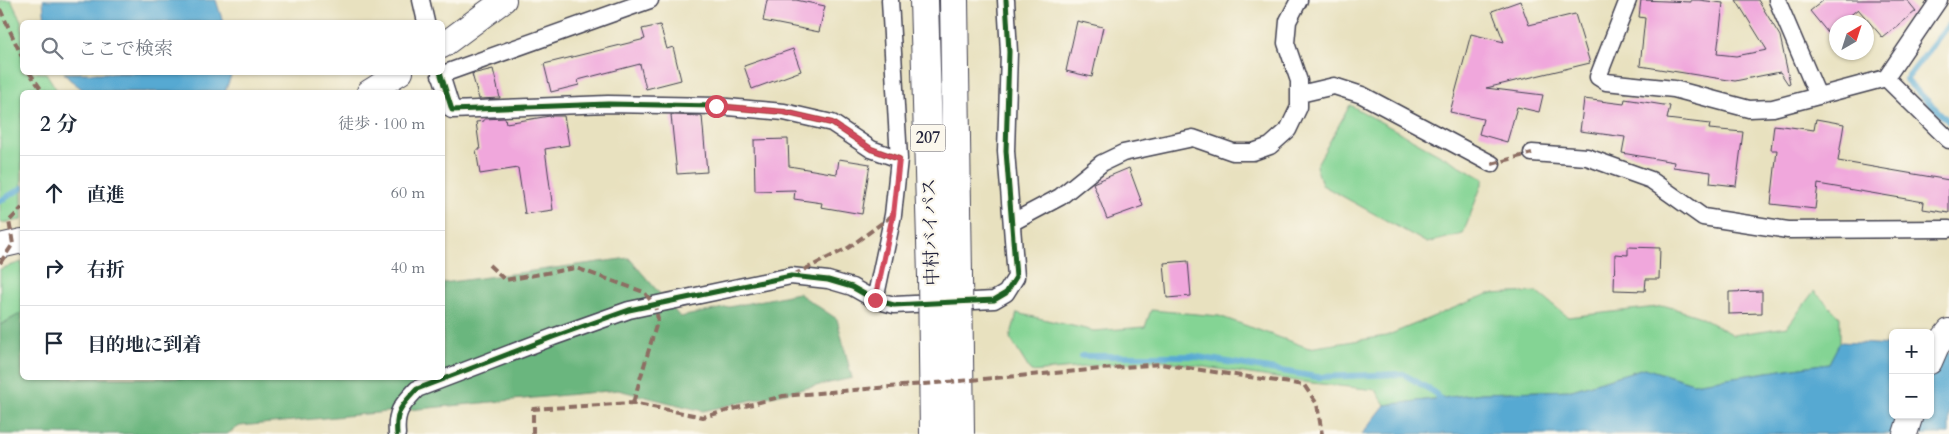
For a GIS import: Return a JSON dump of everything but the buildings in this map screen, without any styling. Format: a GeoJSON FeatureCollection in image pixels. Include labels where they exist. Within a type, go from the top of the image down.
{"type":"FeatureCollection","features":[{"type":"Feature","properties":{"kind":"highway","name":"中村バイパス"},"geometry":{"type":"LineString","coordinates":[[924,0],[945,276],[960,434]]}},
{"type":"Feature","properties":{"kind":"highway","name":"中村バイパス"},"geometry":{"type":"LineString","coordinates":[[934,434],[945,276],[954,0]]}},
{"type":"Feature","properties":{"kind":"street"},"geometry":{"type":"LineString","coordinates":[[421,0],[426,20]]}},
{"type":"Feature","properties":{"kind":"street"},"geometry":{"type":"LineString","coordinates":[[445,44],[504,0]]}},
{"type":"Feature","properties":{"kind":"street"},"geometry":{"type":"LineString","coordinates":[[445,72],[650,0]]}},
{"type":"Feature","properties":{"kind":"street"},"geometry":{"type":"LineString","coordinates":[[875,300],[893,215],[899,159],[890,0]]}},
{"type":"Feature","properties":{"kind":"street"},"geometry":{"type":"LineString","coordinates":[[445,379],[629,310],[791,276],[828,280],[852,287],[875,300],[894,305],[994,300],[1006,293],[1016,277],[1006,152],[1009,52],[1006,0]]}},
{"type":"Feature","properties":{"kind":"street"},"geometry":{"type":"LineString","coordinates":[[1013,222],[1060,197],[1102,163],[1123,153],[1193,138],[1233,152],[1253,152],[1270,146],[1288,130],[1299,107],[1299,81],[1286,43],[1288,21],[1299,0]]}},
{"type":"Feature","properties":{"kind":"street"},"geometry":{"type":"LineString","coordinates":[[1628,0],[1598,77],[1606,82],[1674,89],[1749,108],[1773,108],[1886,78],[1932,4]]}},
{"type":"Feature","properties":{"kind":"street"},"geometry":{"type":"LineString","coordinates":[[1776,0],[1818,96]]}},
{"type":"Feature","properties":{"kind":"street"},"geometry":{"type":"LineString","coordinates":[[372,90],[396,75]]}},
{"type":"Feature","properties":{"kind":"street"},"geometry":{"type":"LineString","coordinates":[[440,75],[452,110],[608,104],[716,106],[784,112],[832,123],[871,149],[899,159]]}},
{"type":"Feature","properties":{"kind":"street"},"geometry":{"type":"LineString","coordinates":[[1886,78],[1949,140]]}},
{"type":"Feature","properties":{"kind":"street"},"geometry":{"type":"LineString","coordinates":[[1300,94],[1334,86],[1362,95],[1492,164]]}},
{"type":"Feature","properties":{"kind":"street"},"geometry":{"type":"LineString","coordinates":[[1532,153],[1587,157],[1651,180],[1703,217],[1788,230],[1949,229]]}},
{"type":"Feature","properties":{"kind":"street"},"geometry":{"type":"LineString","coordinates":[[0,246],[20,241]]}},
{"type":"Feature","properties":{"kind":"street"},"geometry":{"type":"LineString","coordinates":[[397,434],[396,419],[402,406],[418,389],[441,380]]}},
{"type":"Feature","properties":{"kind":"street"},"geometry":{"type":"LineString","coordinates":[[1904,434],[1910,419]]}},
{"type":"Feature","properties":{"kind":"green space"},"geometry":{"type":"Polygon","coordinates":[[[0,0],[11,0],[21,20],[20,75],[47,75],[57,90],[20,90],[20,220],[0,223],[0,0]]]}},
{"type":"Feature","properties":{"kind":"green space"},"geometry":{"type":"Polygon","coordinates":[[[1350,105],[1484,179],[1463,234],[1427,243],[1322,185],[1316,166],[1350,105]]]}},
{"type":"Feature","properties":{"kind":"green space"},"geometry":{"type":"Polygon","coordinates":[[[629,258],[680,317],[798,293],[837,319],[852,378],[703,411],[618,390],[240,426],[227,434],[0,434],[0,325],[20,314],[20,380],[445,380],[445,283],[629,258]]]}},
{"type":"Feature","properties":{"kind":"green space"},"geometry":{"type":"Polygon","coordinates":[[[20,263],[20,314],[0,325],[0,269],[20,263]]]}},
{"type":"Feature","properties":{"kind":"green space"},"geometry":{"type":"Polygon","coordinates":[[[1814,291],[1840,317],[1840,342],[1829,363],[1693,383],[1644,368],[1572,390],[1482,393],[1385,405],[1376,390],[1303,382],[1159,360],[1031,372],[1010,338],[1017,313],[1094,331],[1145,327],[1151,310],[1219,316],[1309,348],[1386,336],[1488,294],[1537,292],[1568,317],[1666,306],[1698,316],[1733,335],[1787,327],[1814,291]]]}},
{"type":"Feature","properties":{"kind":"water"},"geometry":{"type":"Polygon","coordinates":[[[43,0],[216,0],[222,20],[45,20],[43,0]]]}},
{"type":"Feature","properties":{"kind":"water"},"geometry":{"type":"Polygon","coordinates":[[[66,75],[231,75],[226,90],[83,90],[66,75]]]}},
{"type":"Feature","properties":{"kind":"water"},"geometry":{"type":"Polygon","coordinates":[[[1840,342],[1889,345],[1889,419],[1934,419],[1934,350],[1949,353],[1949,434],[1362,434],[1385,405],[1482,393],[1572,390],[1644,368],[1693,383],[1829,363],[1840,342]]]}},
{"type":"Feature","properties":{"kind":"waterway"},"geometry":{"type":"LineString","coordinates":[[1949,24],[1906,80],[1949,122]]}},
{"type":"Feature","properties":{"kind":"waterway"},"geometry":{"type":"LineString","coordinates":[[0,201],[20,189]]}},
{"type":"Feature","properties":{"kind":"waterway"},"geometry":{"type":"LineString","coordinates":[[1082,356],[1192,356],[1317,377],[1403,374],[1434,392],[1444,404]]}},
{"type":"Feature","properties":{"kind":"marked path"},"geometry":{"type":"LineString","coordinates":[[0,9],[20,53]]}},
{"type":"Feature","properties":{"kind":"marked path"},"geometry":{"type":"LineString","coordinates":[[31,75],[42,90]]}},
{"type":"Feature","properties":{"kind":"marked path"},"geometry":{"type":"LineString","coordinates":[[1492,164],[1532,153]]}},
{"type":"Feature","properties":{"kind":"marked path"},"geometry":{"type":"LineString","coordinates":[[0,263],[13,244],[9,221],[20,210]]}},
{"type":"Feature","properties":{"kind":"marked path"},"geometry":{"type":"LineString","coordinates":[[793,275],[848,248],[893,215]]}},
{"type":"Feature","properties":{"kind":"marked path"},"geometry":{"type":"LineString","coordinates":[[489,265],[505,280],[576,268],[644,292],[655,306],[658,319],[633,403]]}},
{"type":"Feature","properties":{"kind":"marked path"},"geometry":{"type":"LineString","coordinates":[[533,434],[533,409],[633,403],[703,417],[783,396],[1160,364],[1304,385],[1317,404],[1322,434]]}},
{"type":"Feature","properties":{"kind":"cycle path"},"geometry":{"type":"LineString","coordinates":[[445,378],[629,310],[791,276],[828,280],[852,287],[875,300],[894,305],[994,300],[1006,293],[1016,277],[1006,151],[1009,52],[1006,0]]}},
{"type":"Feature","properties":{"kind":"cycle path"},"geometry":{"type":"LineString","coordinates":[[441,75],[452,110],[608,104],[716,106],[784,112],[832,123],[871,149],[899,159]]}},
{"type":"Feature","properties":{"kind":"cycle path"},"geometry":{"type":"LineString","coordinates":[[397,434],[398,414],[407,400],[417,389],[441,380]]}},
{"type":"Feature","properties":{"kind":"route"},"geometry":{"type":"LineString","coordinates":[[716,106],[784,112],[832,123],[871,149],[899,159],[893,215],[875,300]]}}]}
